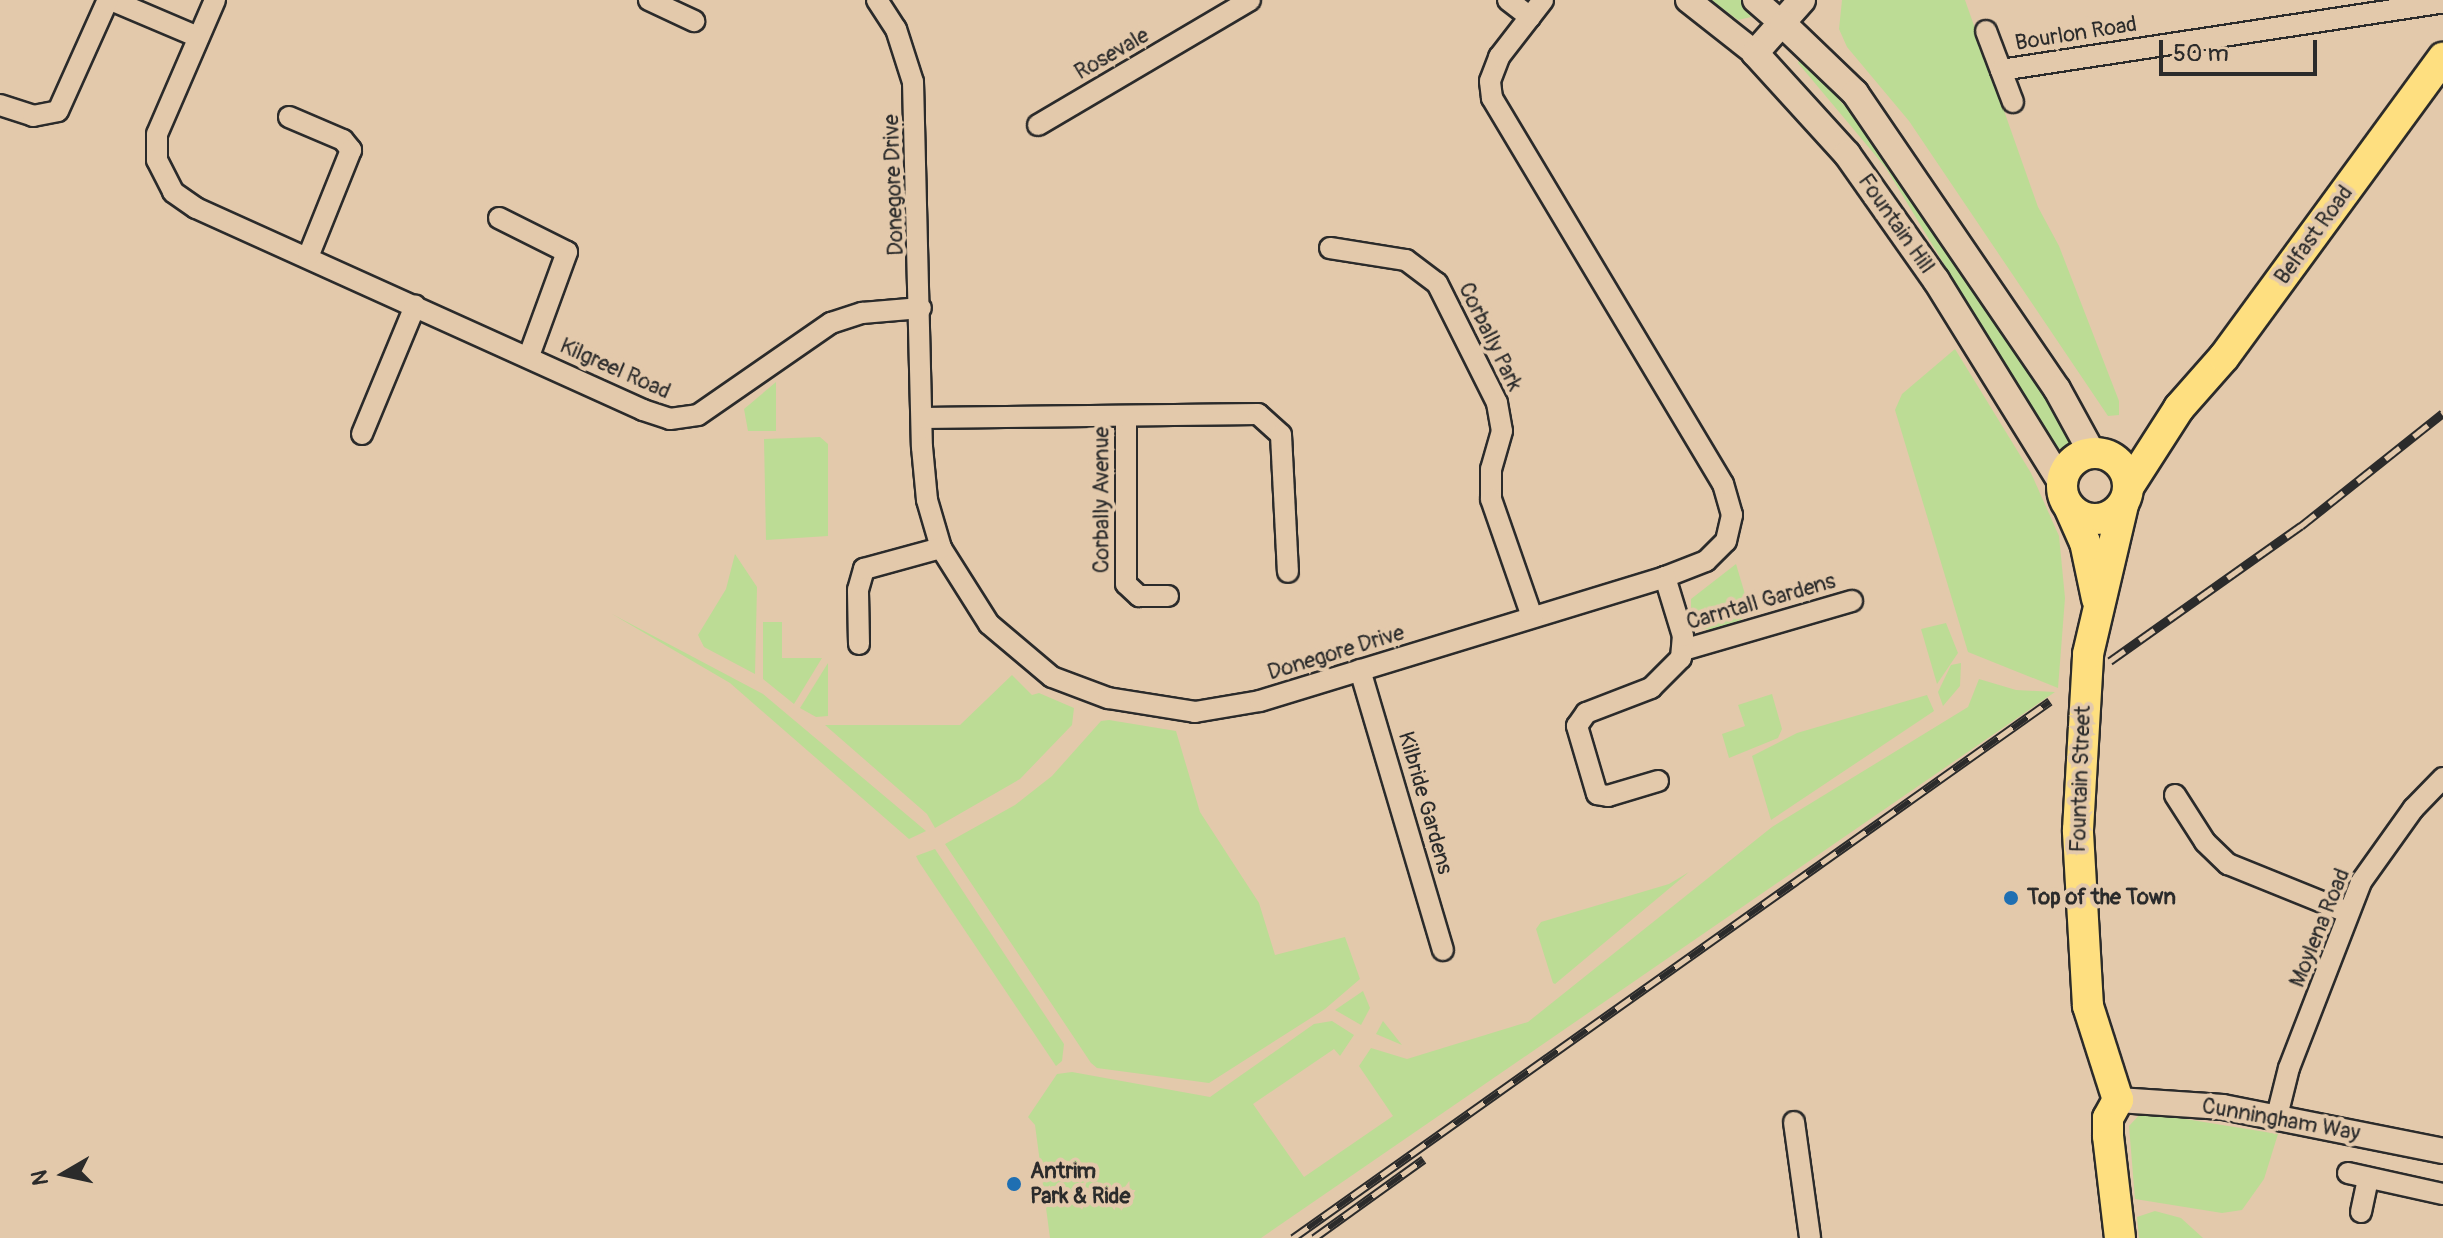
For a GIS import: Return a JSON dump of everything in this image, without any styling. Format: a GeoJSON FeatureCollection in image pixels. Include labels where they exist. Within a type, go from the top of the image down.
{"type":"FeatureCollection","features":[{"type":"Feature","properties":{"kind":"main road"},"geometry":{"type":"LineString","coordinates":[[1755,53],[1802,0]]}},
{"type":"Feature","properties":{"kind":"main road","name":"Fountain Hill"},"geometry":{"type":"LineString","coordinates":[[1783,24],[1855,93],[2057,389],[2097,453]]}},
{"type":"Feature","properties":{"kind":"main road","name":"Fountain Hill"},"geometry":{"type":"LineString","coordinates":[[1755,53],[1847,154],[1936,280],[2066,496]]}},
{"type":"Feature","properties":{"kind":"main road","name":"Belfast Road"},"geometry":{"type":"LineString","coordinates":[[2126,496],[2179,408],[2224,357],[2443,58]]}},
{"type":"Feature","properties":{"kind":"main road","name":"Belfast Road"},"geometry":{"type":"LineString","coordinates":[[2097,453],[2179,408]]}},
{"type":"Feature","properties":{"kind":"main road"},"geometry":{"type":"LineString","coordinates":[[2097,453],[2118,462],[2126,496],[2098,520],[2066,496],[2070,464],[2097,453]]}},
{"type":"Feature","properties":{"kind":"main road","name":"Fountain Street"},"geometry":{"type":"LineString","coordinates":[[2066,496],[2085,542],[2098,601]]}},
{"type":"Feature","properties":{"kind":"main road","name":"Fountain Street"},"geometry":{"type":"LineString","coordinates":[[2118,1100],[2088,1006],[2082,949],[2079,771],[2084,687],[2098,601],[2117,543],[2126,496]]}},
{"type":"Feature","properties":{"kind":"main road"},"geometry":{"type":"LineString","coordinates":[[2118,1100],[2108,1118],[2108,1136],[2120,1238]]}},
{"type":"Feature","properties":{"kind":"street"},"geometry":{"type":"LineString","coordinates":[[0,105],[33,116],[58,111],[110,0],[198,37]]}},
{"type":"Feature","properties":{"kind":"street","name":"Kilgreel Road"},"geometry":{"type":"LineString","coordinates":[[215,0],[157,134],[157,160],[166,184],[196,208],[648,412],[683,419],[710,408],[831,323],[862,313],[921,308]]}},
{"type":"Feature","properties":{"kind":"street"},"geometry":{"type":"LineString","coordinates":[[649,0],[694,21]]}},
{"type":"Feature","properties":{"kind":"street","name":"Donegore Drive"},"geometry":{"type":"LineString","coordinates":[[877,0],[896,29],[913,82],[925,483],[941,548],[969,598],[1010,645],[1052,677],[1108,698],[1176,711],[1218,710],[1360,670],[1665,577],[1706,561],[1722,547],[1730,528],[1730,502],[1495,104],[1490,81],[1496,63],[1543,0]]}},
{"type":"Feature","properties":{"kind":"street","name":"Rosevale"},"geometry":{"type":"LineString","coordinates":[[1038,125],[1250,0]]}},
{"type":"Feature","properties":{"kind":"street"},"geometry":{"type":"LineString","coordinates":[[1508,0],[1530,17]]}},
{"type":"Feature","properties":{"kind":"street","name":"Fountain Hill"},"geometry":{"type":"LineString","coordinates":[[1688,0],[1755,53]]}},
{"type":"Feature","properties":{"kind":"street","name":"Fountain Hill"},"geometry":{"type":"LineString","coordinates":[[1755,0],[1783,24]]}},
{"type":"Feature","properties":{"kind":"street","name":"Bourlon Road"},"geometry":{"type":"LineString","coordinates":[[2001,70],[2443,2]]}},
{"type":"Feature","properties":{"kind":"street","name":"Bourlon Road"},"geometry":{"type":"LineString","coordinates":[[1986,31],[2013,102]]}},
{"type":"Feature","properties":{"kind":"street"},"geometry":{"type":"LineString","coordinates":[[289,117],[350,148],[308,257]]}},
{"type":"Feature","properties":{"kind":"street"},"geometry":{"type":"LineString","coordinates":[[499,218],[567,252],[529,356]]}},
{"type":"Feature","properties":{"kind":"street","name":"Corbally Park"},"geometry":{"type":"LineString","coordinates":[[1330,248],[1413,263],[1430,273],[1445,297],[1497,403],[1502,431],[1491,469],[1491,499],[1532,617]]}},
{"type":"Feature","properties":{"kind":"street"},"geometry":{"type":"LineString","coordinates":[[362,434],[415,306]]}},
{"type":"Feature","properties":{"kind":"street","name":"Corbally Avenue"},"geometry":{"type":"LineString","coordinates":[[922,418],[1258,414],[1268,419],[1283,448],[1288,572]]}},
{"type":"Feature","properties":{"kind":"street","name":"Corbally Avenue"},"geometry":{"type":"LineString","coordinates":[[1126,416],[1126,584],[1139,596],[1168,596]]}},
{"type":"Feature","properties":{"kind":"street"},"geometry":{"type":"LineString","coordinates":[[859,644],[858,590],[864,569],[941,548]]}},
{"type":"Feature","properties":{"kind":"street"},"geometry":{"type":"LineString","coordinates":[[1658,781],[1608,796],[1597,794],[1577,726],[1586,713],[1661,681],[1683,650],[1665,577]]}},
{"type":"Feature","properties":{"kind":"street","name":"Carntall Gardens"},"geometry":{"type":"LineString","coordinates":[[1683,650],[1852,601]]}},
{"type":"Feature","properties":{"kind":"street","name":"Kilbride Gardens"},"geometry":{"type":"LineString","coordinates":[[1360,670],[1443,950]]}},
{"type":"Feature","properties":{"kind":"street","name":"Moylena Road"},"geometry":{"type":"LineString","coordinates":[[2277,1116],[2347,912],[2377,856],[2443,778]]}},
{"type":"Feature","properties":{"kind":"street"},"geometry":{"type":"LineString","coordinates":[[2175,795],[2210,849],[2228,864],[2347,912]]}},
{"type":"Feature","properties":{"kind":"street","name":"Cunningham Way"},"geometry":{"type":"LineString","coordinates":[[2118,1100],[2277,1116],[2443,1151]]}},
{"type":"Feature","properties":{"kind":"street"},"geometry":{"type":"LineString","coordinates":[[1794,1122],[1810,1238]]}},
{"type":"Feature","properties":{"kind":"street"},"geometry":{"type":"LineString","coordinates":[[2361,1212],[2358,1175],[2443,1194]]}},
{"type":"Feature","properties":{"kind":"green space"},"geometry":{"type":"Polygon","coordinates":[[[1711,0],[1745,0],[1751,17],[1738,20],[1711,0]]]}},
{"type":"Feature","properties":{"kind":"green space"},"geometry":{"type":"Polygon","coordinates":[[[1842,0],[1965,0],[2038,207],[2059,246],[2119,401],[2119,415],[2108,416],[1909,121],[1847,47],[1839,29],[1842,0]]]}},
{"type":"Feature","properties":{"kind":"green space"},"geometry":{"type":"Polygon","coordinates":[[[1801,56],[1888,156],[2072,438],[2066,449],[2055,448],[1886,168],[1798,63],[1801,56]]]}},
{"type":"Feature","properties":{"kind":"green space"},"geometry":{"type":"Polygon","coordinates":[[[1955,349],[2031,473],[2059,536],[2065,598],[2058,688],[1968,652],[1895,410],[1902,394],[1955,349]]]}},
{"type":"Feature","properties":{"kind":"green space"},"geometry":{"type":"Polygon","coordinates":[[[776,382],[776,431],[748,431],[744,409],[776,382]]]}},
{"type":"Feature","properties":{"kind":"green space"},"geometry":{"type":"Polygon","coordinates":[[[820,437],[828,444],[828,536],[766,540],[764,439],[820,437]]]}},
{"type":"Feature","properties":{"kind":"green space"},"geometry":{"type":"Polygon","coordinates":[[[735,554],[757,587],[755,674],[704,647],[698,635],[726,589],[735,554]]]}},
{"type":"Feature","properties":{"kind":"green space"},"geometry":{"type":"Polygon","coordinates":[[[1736,564],[1747,601],[1741,620],[1711,630],[1699,628],[1691,615],[1691,599],[1736,564]]]}},
{"type":"Feature","properties":{"kind":"green space"},"geometry":{"type":"Polygon","coordinates":[[[612,614],[763,694],[926,831],[909,839],[730,683],[612,614]]]}},
{"type":"Feature","properties":{"kind":"green space"},"geometry":{"type":"Polygon","coordinates":[[[763,622],[782,622],[782,658],[822,658],[794,704],[763,679],[763,622]]]}},
{"type":"Feature","properties":{"kind":"green space"},"geometry":{"type":"Polygon","coordinates":[[[1946,623],[1958,653],[1937,684],[1921,629],[1946,623]]]}},
{"type":"Feature","properties":{"kind":"green space"},"geometry":{"type":"Polygon","coordinates":[[[828,663],[828,716],[816,717],[800,708],[828,663]]]}},
{"type":"Feature","properties":{"kind":"green space"},"geometry":{"type":"Polygon","coordinates":[[[1961,663],[1960,686],[1943,706],[1938,692],[1951,665],[1961,663]]]}},
{"type":"Feature","properties":{"kind":"green space"},"geometry":{"type":"Polygon","coordinates":[[[1012,675],[1032,695],[1039,693],[1074,708],[1072,725],[1020,779],[935,828],[927,814],[825,725],[960,725],[1012,675]]]}},
{"type":"Feature","properties":{"kind":"green space"},"geometry":{"type":"Polygon","coordinates":[[[1979,679],[2016,690],[2055,692],[1261,1238],[1050,1238],[1035,1125],[1028,1117],[1057,1074],[1072,1072],[1210,1097],[1314,1024],[1332,1021],[1354,1035],[1340,1056],[1334,1049],[1253,1104],[1304,1177],[1393,1116],[1359,1066],[1371,1048],[1407,1059],[1528,1022],[1772,827],[1968,707],[1979,679]]]}},
{"type":"Feature","properties":{"kind":"green space"},"geometry":{"type":"Polygon","coordinates":[[[1772,694],[1782,729],[1778,738],[1729,758],[1722,734],[1745,726],[1738,705],[1772,694]]]}},
{"type":"Feature","properties":{"kind":"green space"},"geometry":{"type":"Polygon","coordinates":[[[1927,695],[1934,711],[1771,820],[1752,756],[1797,733],[1927,695]]]}},
{"type":"Feature","properties":{"kind":"green space"},"geometry":{"type":"Polygon","coordinates":[[[1101,721],[1176,731],[1200,812],[1259,903],[1275,955],[1345,937],[1360,979],[1325,1009],[1209,1083],[1097,1068],[1091,1063],[945,844],[1015,805],[1052,776],[1101,721]]]}},
{"type":"Feature","properties":{"kind":"green space"},"geometry":{"type":"Polygon","coordinates":[[[935,849],[1064,1044],[1062,1061],[1056,1066],[919,862],[916,856],[935,849]]]}},
{"type":"Feature","properties":{"kind":"green space"},"geometry":{"type":"Polygon","coordinates":[[[1689,872],[1553,983],[1536,929],[1541,922],[1669,884],[1689,872]]]}},
{"type":"Feature","properties":{"kind":"green space"},"geometry":{"type":"Polygon","coordinates":[[[1363,991],[1370,1008],[1361,1025],[1335,1010],[1363,991]]]}},
{"type":"Feature","properties":{"kind":"green space"},"geometry":{"type":"Polygon","coordinates":[[[1383,1021],[1402,1045],[1376,1034],[1383,1021]]]}},
{"type":"Feature","properties":{"kind":"green space"},"geometry":{"type":"Polygon","coordinates":[[[2142,1112],[2278,1134],[2264,1179],[2242,1210],[2222,1213],[2135,1199],[2129,1126],[2142,1112]]]}},
{"type":"Feature","properties":{"kind":"green space"},"geometry":{"type":"Polygon","coordinates":[[[2155,1211],[2181,1218],[2203,1238],[2139,1238],[2137,1217],[2155,1211]]]}},
{"type":"Feature","properties":{"kind":"railway"},"geometry":{"type":"LineString","coordinates":[[2110,661],[2301,526],[2443,413]]}},
{"type":"Feature","properties":{"kind":"railway"},"geometry":{"type":"LineString","coordinates":[[1293,1238],[2050,701]]}},
{"type":"Feature","properties":{"kind":"railway"},"geometry":{"type":"LineString","coordinates":[[1314,1238],[1424,1159]]}},
{"type":"Feature","properties":{"kind":"place","name":"Top of the Town"},"geometry":{"type":"Point","coordinates":[2011,898]}},
{"type":"Feature","properties":{"kind":"place","name":"Antrim Park & Ride"},"geometry":{"type":"Point","coordinates":[1014,1184]}}]}
